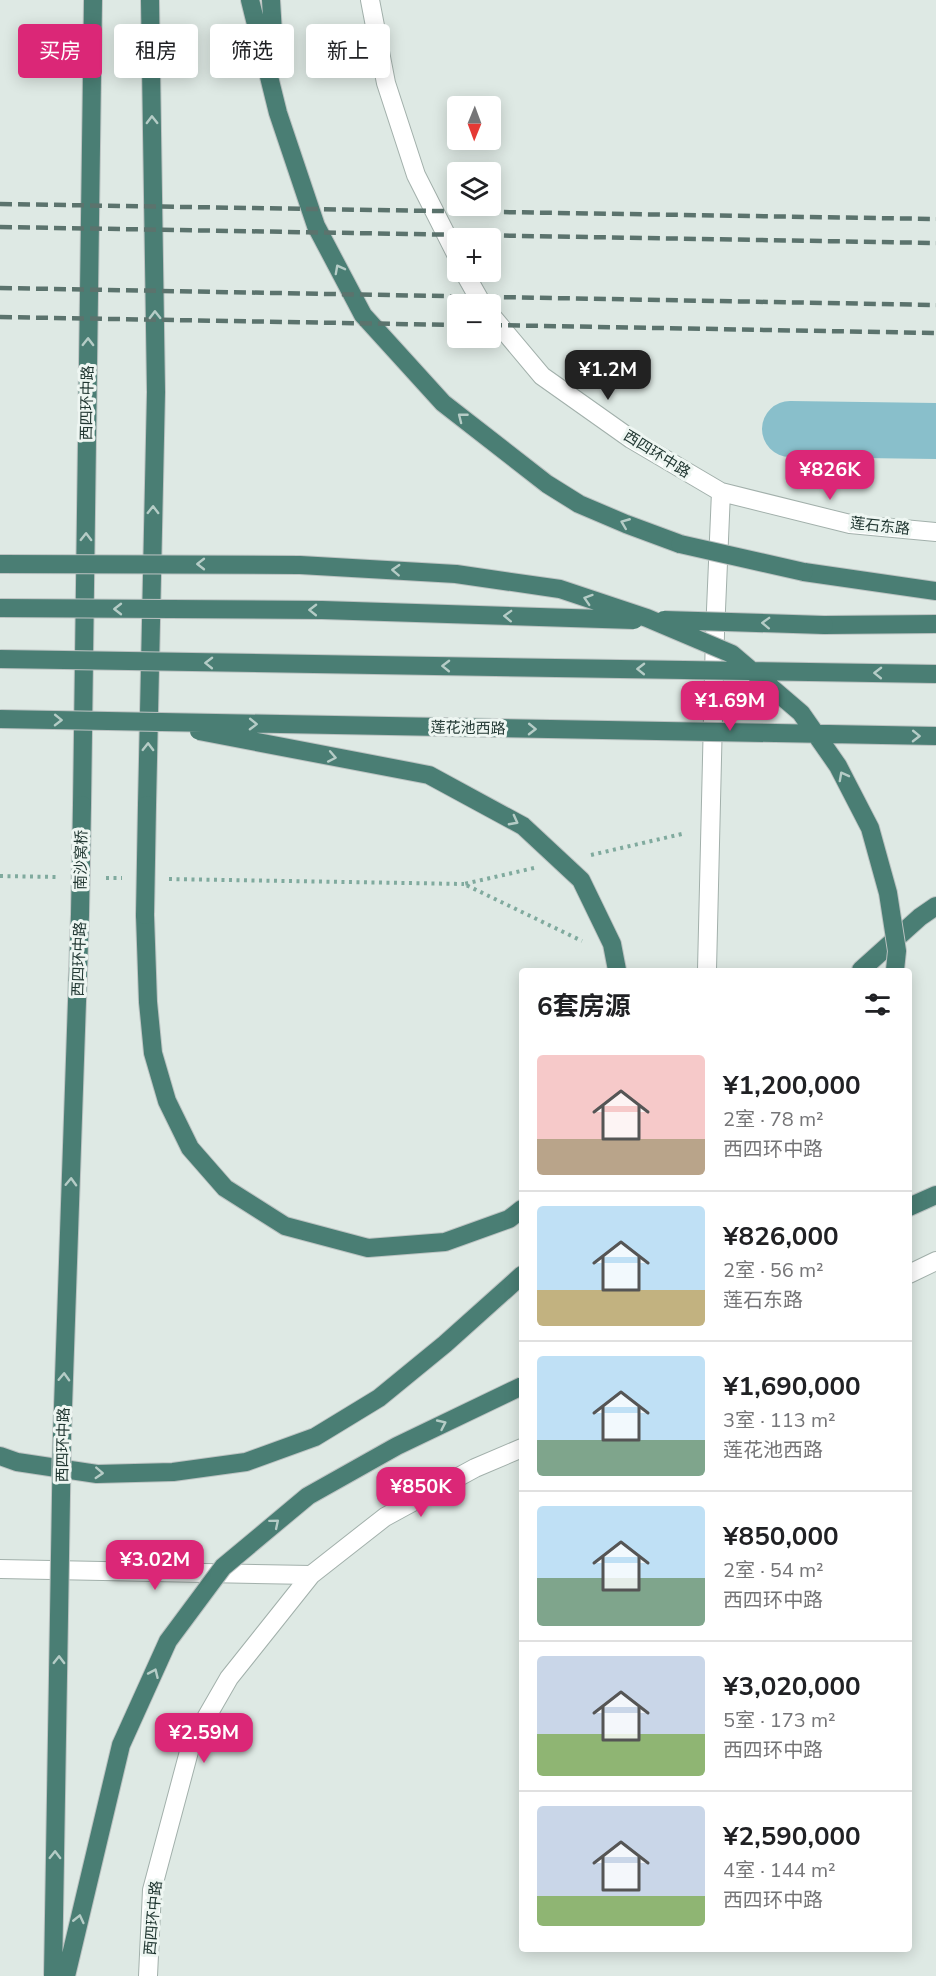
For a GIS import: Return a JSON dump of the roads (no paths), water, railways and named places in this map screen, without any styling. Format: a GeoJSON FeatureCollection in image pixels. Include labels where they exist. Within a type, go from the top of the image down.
{"type":"FeatureCollection","features":[{"type":"Feature","properties":{"kind":"highway","name":"西四环中路"},"geometry":{"type":"LineString","coordinates":[[82,805],[93,0]]}},
{"type":"Feature","properties":{"kind":"highway"},"geometry":{"type":"LineString","coordinates":[[150,0],[156,392],[145,915],[148,1002],[153,1053],[167,1101],[190,1148],[225,1188],[285,1226],[368,1248],[445,1242],[509,1219],[519,1211]]}},
{"type":"Feature","properties":{"kind":"highway"},"geometry":{"type":"LineString","coordinates":[[250,0],[278,113],[316,226],[363,315],[443,403],[547,484],[579,504],[626,524],[680,543],[804,572],[936,591]]}},
{"type":"Feature","properties":{"kind":"highway"},"geometry":{"type":"LineString","coordinates":[[271,0],[278,113]]}},
{"type":"Feature","properties":{"kind":"highway"},"geometry":{"type":"LineString","coordinates":[[0,564],[300,565],[456,574],[560,589],[647,618],[732,654],[801,713],[838,766],[860,807],[870,828],[888,893],[897,951],[895,968]]}},
{"type":"Feature","properties":{"kind":"highway"},"geometry":{"type":"LineString","coordinates":[[0,608],[322,610],[824,625],[936,624]]}},
{"type":"Feature","properties":{"kind":"highway"},"geometry":{"type":"LineString","coordinates":[[0,659],[936,674]]}},
{"type":"Feature","properties":{"kind":"highway","name":"莲花池西路"},"geometry":{"type":"LineString","coordinates":[[0,719],[936,736]]}},
{"type":"Feature","properties":{"kind":"highway"},"geometry":{"type":"LineString","coordinates":[[151,722],[429,775],[523,826],[581,880],[612,944],[617,968]]}},
{"type":"Feature","properties":{"kind":"highway","name":"南沙窝桥"},"geometry":{"type":"LineString","coordinates":[[80,914],[82,805]]}},
{"type":"Feature","properties":{"kind":"highway"},"geometry":{"type":"LineString","coordinates":[[863,968],[920,917],[936,906]]}},
{"type":"Feature","properties":{"kind":"highway","name":"西四环中路"},"geometry":{"type":"LineString","coordinates":[[53,1976],[62,1436],[80,914]]}},
{"type":"Feature","properties":{"kind":"highway"},"geometry":{"type":"LineString","coordinates":[[912,1206],[936,1195]]}},
{"type":"Feature","properties":{"kind":"highway"},"geometry":{"type":"LineString","coordinates":[[0,1456],[17,1462],[97,1474],[173,1472],[246,1462],[315,1437],[379,1398],[445,1344],[519,1278]]}},
{"type":"Feature","properties":{"kind":"highway"},"geometry":{"type":"LineString","coordinates":[[66,1976],[121,1745],[168,1641],[222,1567],[308,1496],[397,1446],[519,1387]]}},
{"type":"Feature","properties":{"kind":"street"},"geometry":{"type":"LineString","coordinates":[[370,0],[386,83],[416,175],[447,236]]}},
{"type":"Feature","properties":{"kind":"street","name":"西四环中路"},"geometry":{"type":"LineString","coordinates":[[501,327],[542,376],[631,439],[720,492]]}},
{"type":"Feature","properties":{"kind":"street"},"geometry":{"type":"LineString","coordinates":[[707,968],[714,633],[720,492]]}},
{"type":"Feature","properties":{"kind":"street","name":"莲石东路"},"geometry":{"type":"LineString","coordinates":[[720,492],[850,524],[936,532]]}},
{"type":"Feature","properties":{"kind":"street"},"geometry":{"type":"LineString","coordinates":[[912,1273],[936,1261]]}},
{"type":"Feature","properties":{"kind":"street","name":"西四环中路"},"geometry":{"type":"LineString","coordinates":[[148,1976],[152,1890],[190,1744],[229,1678],[312,1575],[385,1517],[475,1468],[519,1449]]}},
{"type":"Feature","properties":{"kind":"street"},"geometry":{"type":"LineString","coordinates":[[0,1569],[312,1575]]}},
{"type":"Feature","properties":{"kind":"waterway"},"geometry":{"type":"LineString","coordinates":[[790,429],[936,431]]}},
{"type":"Feature","properties":{"kind":"railway"},"geometry":{"type":"LineString","coordinates":[[0,204],[936,219]]}},
{"type":"Feature","properties":{"kind":"railway"},"geometry":{"type":"LineString","coordinates":[[0,227],[936,243]]}},
{"type":"Feature","properties":{"kind":"railway"},"geometry":{"type":"LineString","coordinates":[[0,288],[936,305]]}},
{"type":"Feature","properties":{"kind":"railway"},"geometry":{"type":"LineString","coordinates":[[0,317],[447,325]]}},
{"type":"Feature","properties":{"kind":"railway"},"geometry":{"type":"LineString","coordinates":[[501,325],[936,333]]}}]}
